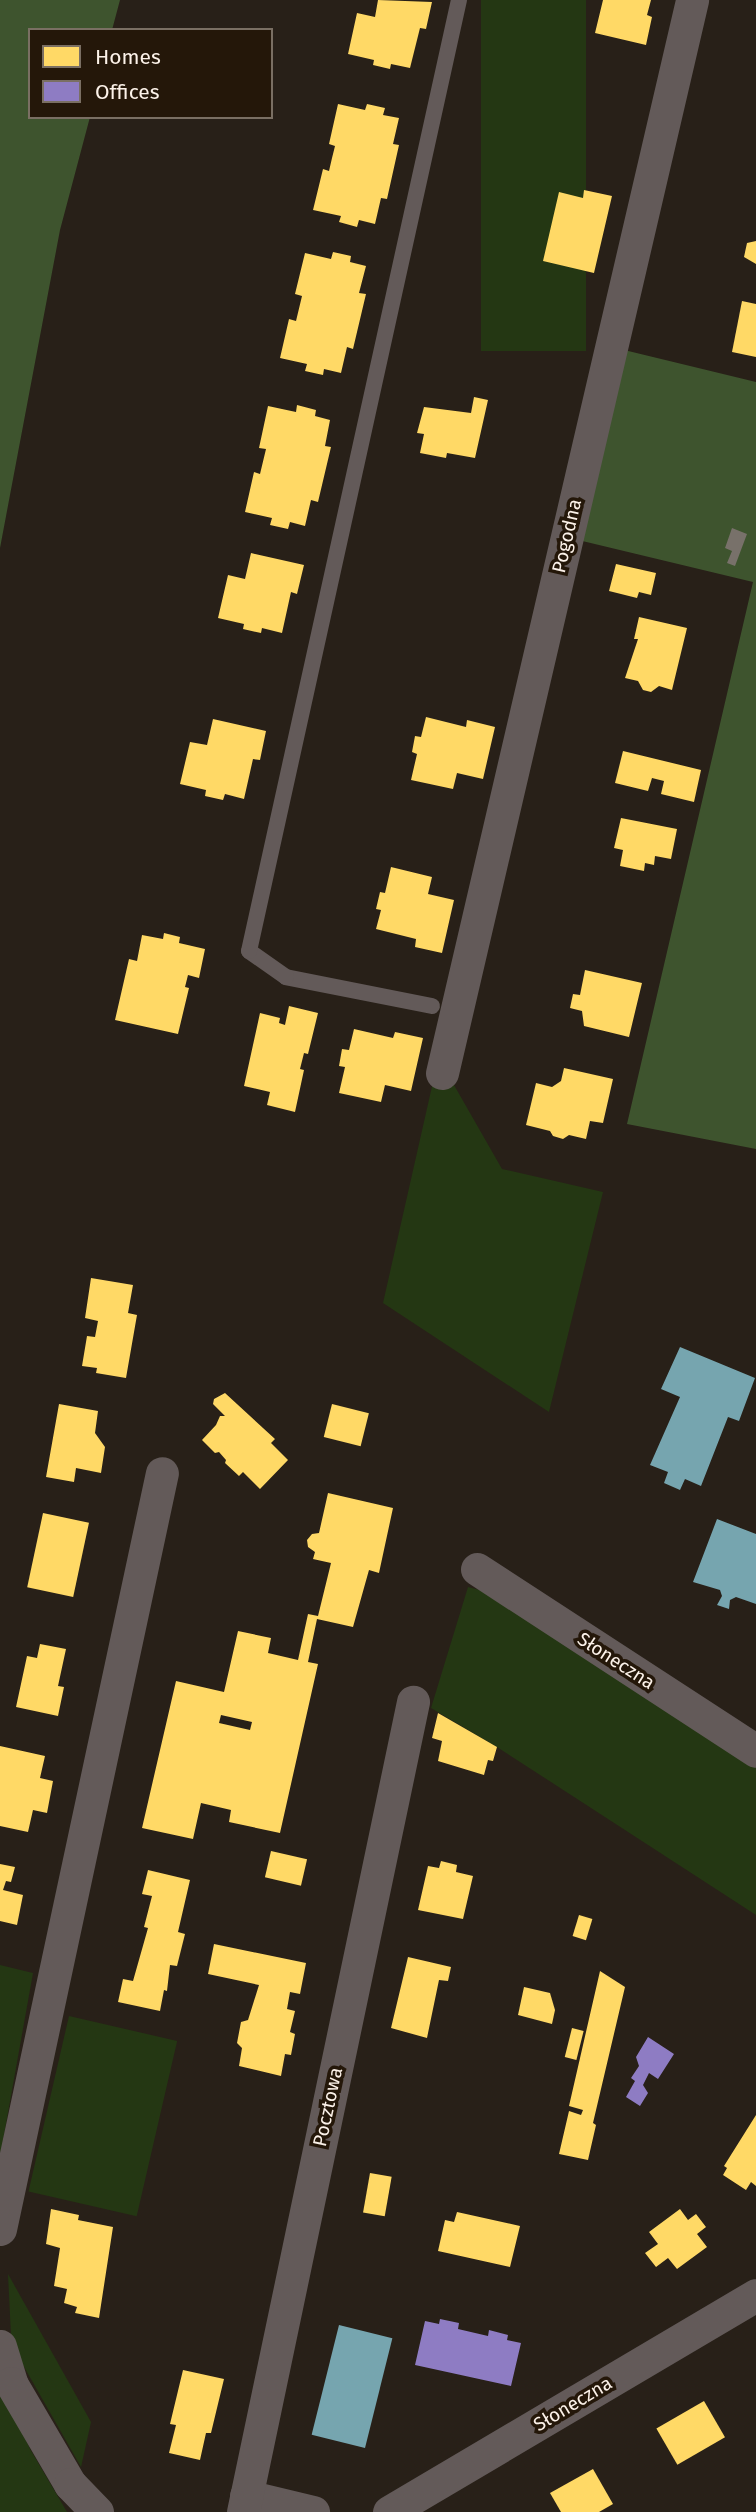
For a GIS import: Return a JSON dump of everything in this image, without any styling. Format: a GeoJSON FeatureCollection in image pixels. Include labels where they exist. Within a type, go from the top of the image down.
{"type":"FeatureCollection","features":[{"type":"Feature","properties":{"kind":"street","name":"Pogodna"},"geometry":{"type":"LineString","coordinates":[[442,1073],[692,0]]}},
{"type":"Feature","properties":{"kind":"street"},"geometry":{"type":"LineString","coordinates":[[0,2229],[162,1473]]}},
{"type":"Feature","properties":{"kind":"street","name":"Słoneczna"},"geometry":{"type":"LineString","coordinates":[[477,1569],[756,1751]]}},
{"type":"Feature","properties":{"kind":"street","name":"Pocztowa"},"geometry":{"type":"LineString","coordinates":[[245,2504],[413,1702]]}},
{"type":"Feature","properties":{"kind":"street","name":"Słoneczna"},"geometry":{"type":"LineString","coordinates":[[389,2512],[756,2295]]}},
{"type":"Feature","properties":{"kind":"street"},"geometry":{"type":"LineString","coordinates":[[0,2346],[11,2383],[70,2484],[97,2512]]}},
{"type":"Feature","properties":{"kind":"street"},"geometry":{"type":"LineString","coordinates":[[245,2504],[313,2512]]}},
{"type":"Feature","properties":{"kind":"lane"},"geometry":{"type":"LineString","coordinates":[[432,1006],[286,977],[249,951],[459,0]]}},
{"type":"Feature","properties":{"kind":"green space"},"geometry":{"type":"Polygon","coordinates":[[[0,0],[120,0],[113,28],[28,28],[28,119],[89,119],[60,230],[0,548],[0,0]]]}},
{"type":"Feature","properties":{"kind":"green space"},"geometry":{"type":"Polygon","coordinates":[[[481,0],[586,0],[586,351],[481,351],[481,0]]]}},
{"type":"Feature","properties":{"kind":"green space"},"geometry":{"type":"Polygon","coordinates":[[[620,349],[756,382],[756,1149],[627,1124],[753,582],[574,539],[620,349]]]}},
{"type":"Feature","properties":{"kind":"green space"},"geometry":{"type":"Polygon","coordinates":[[[450,1078],[502,1169],[603,1192],[549,1412],[383,1303],[433,1082],[450,1078]]]}},
{"type":"Feature","properties":{"kind":"green space"},"geometry":{"type":"Polygon","coordinates":[[[468,1587],[506,1597],[756,1762],[756,1915],[497,1747],[431,1708],[468,1587]]]}},
{"type":"Feature","properties":{"kind":"green space"},"geometry":{"type":"Polygon","coordinates":[[[0,1965],[33,1973],[0,2157],[0,1965]]]}},
{"type":"Feature","properties":{"kind":"green space"},"geometry":{"type":"Polygon","coordinates":[[[69,2016],[177,2041],[137,2216],[29,2191],[69,2016]]]}},
{"type":"Feature","properties":{"kind":"green space"},"geometry":{"type":"Polygon","coordinates":[[[8,2274],[91,2422],[81,2467],[23,2365],[11,2335],[8,2274]]]}},
{"type":"Feature","properties":{"kind":"green space"},"geometry":{"type":"Polygon","coordinates":[[[0,2379],[30,2449],[67,2512],[0,2512],[0,2379]]]}},
{"type":"Feature","properties":{"kind":"building: Homes"},"geometry":{"type":"Polygon","coordinates":[[[378,0],[432,2],[426,29],[420,28],[410,68],[391,64],[390,69],[373,65],[374,60],[348,54],[357,13],[375,17],[378,0]]]}},
{"type":"Feature","properties":{"kind":"building: Homes"},"geometry":{"type":"Polygon","coordinates":[[[603,0],[651,0],[647,15],[652,17],[646,45],[595,33],[603,0]]]}},
{"type":"Feature","properties":{"kind":"building: Homes"},"geometry":{"type":"Polygon","coordinates":[[[338,104],[365,110],[367,104],[385,108],[383,115],[399,118],[393,144],[399,145],[387,199],[381,198],[375,224],[359,220],[357,227],[339,222],[341,216],[313,210],[323,169],[329,171],[335,146],[329,144],[338,104]]]}},
{"type":"Feature","properties":{"kind":"building: Homes"},"geometry":{"type":"Polygon","coordinates":[[[584,190],[612,196],[594,273],[543,261],[559,192],[583,198],[584,190]]]}},
{"type":"Feature","properties":{"kind":"building: Homes"},"geometry":{"type":"Polygon","coordinates":[[[756,241],[756,264],[744,257],[747,243],[756,241]]]}},
{"type":"Feature","properties":{"kind":"building: Homes"},"geometry":{"type":"Polygon","coordinates":[[[333,252],[351,256],[350,262],[366,266],[359,293],[366,294],[353,349],[347,347],[341,373],[324,369],[323,375],[305,371],[307,364],[280,358],[289,319],[296,321],[302,296],[295,294],[305,253],[331,259],[333,252]]]}},
{"type":"Feature","properties":{"kind":"building: Homes"},"geometry":{"type":"Polygon","coordinates":[[[742,301],[756,304],[756,357],[732,352],[742,301]]]}},
{"type":"Feature","properties":{"kind":"building: Homes"},"geometry":{"type":"Polygon","coordinates":[[[474,397],[488,400],[475,458],[447,453],[446,458],[420,453],[424,434],[417,433],[424,407],[471,413],[474,397]]]}},
{"type":"Feature","properties":{"kind":"building: Homes"},"geometry":{"type":"Polygon","coordinates":[[[297,405],[316,410],[315,416],[330,420],[325,446],[331,447],[318,502],[311,500],[305,526],[290,522],[288,529],[270,525],[272,518],[245,512],[254,472],[260,474],[266,449],[259,448],[268,406],[296,412],[297,405]]]}},
{"type":"Feature","properties":{"kind":"building: Homes"},"geometry":{"type":"Polygon","coordinates":[[[251,553],[304,565],[297,594],[291,592],[282,633],[262,628],[261,633],[243,629],[244,624],[218,618],[228,575],[245,579],[251,553]]]}},
{"type":"Feature","properties":{"kind":"building: Homes"},"geometry":{"type":"Polygon","coordinates":[[[616,564],[656,573],[651,595],[639,592],[637,598],[609,591],[616,564]]]}},
{"type":"Feature","properties":{"kind":"building: Homes"},"geometry":{"type":"Polygon","coordinates":[[[639,617],[687,628],[672,690],[659,686],[651,692],[643,690],[638,681],[625,678],[638,639],[634,639],[639,617]]]}},
{"type":"Feature","properties":{"kind":"building: Homes"},"geometry":{"type":"Polygon","coordinates":[[[426,717],[466,727],[467,720],[495,727],[483,779],[457,773],[453,789],[411,780],[417,754],[412,752],[415,736],[421,737],[426,717]]]}},
{"type":"Feature","properties":{"kind":"building: Homes"},"geometry":{"type":"Polygon","coordinates":[[[213,719],[266,731],[260,760],[253,759],[244,799],[225,794],[223,800],[205,796],[206,790],[180,784],[190,742],[207,745],[213,719]]]}},
{"type":"Feature","properties":{"kind":"building: Homes"},"geometry":{"type":"Polygon","coordinates":[[[623,751],[701,770],[694,802],[661,794],[664,781],[652,778],[648,791],[615,783],[623,751]]]}},
{"type":"Feature","properties":{"kind":"building: Homes"},"geometry":{"type":"Polygon","coordinates":[[[621,818],[677,829],[671,859],[655,856],[654,865],[645,863],[644,871],[620,866],[623,850],[614,848],[621,818]]]}},
{"type":"Feature","properties":{"kind":"building: Homes"},"geometry":{"type":"Polygon","coordinates":[[[391,867],[432,877],[428,894],[454,900],[442,953],[415,947],[416,939],[376,929],[381,910],[376,909],[380,892],[385,893],[391,867]]]}},
{"type":"Feature","properties":{"kind":"building: Homes"},"geometry":{"type":"Polygon","coordinates":[[[164,933],[180,937],[179,943],[205,949],[199,978],[188,975],[185,987],[189,988],[178,1034],[115,1020],[129,959],[137,961],[142,935],[163,939],[164,933]]]}},
{"type":"Feature","properties":{"kind":"building: Homes"},"geometry":{"type":"Polygon","coordinates":[[[585,970],[642,983],[629,1037],[584,1026],[582,1011],[570,1008],[573,994],[580,995],[585,970]]]}},
{"type":"Feature","properties":{"kind":"building: Homes"},"geometry":{"type":"Polygon","coordinates":[[[289,1006],[318,1013],[308,1054],[304,1053],[300,1069],[304,1070],[295,1112],[267,1105],[270,1092],[244,1086],[260,1013],[280,1018],[279,1023],[285,1025],[289,1006]]]}},
{"type":"Feature","properties":{"kind":"building: Homes"},"geometry":{"type":"Polygon","coordinates":[[[354,1029],[393,1038],[395,1032],[423,1038],[411,1091],[385,1085],[381,1102],[339,1093],[345,1067],[339,1066],[342,1049],[349,1050],[354,1029]]]}},
{"type":"Feature","properties":{"kind":"building: Homes"},"geometry":{"type":"Polygon","coordinates":[[[564,1068],[613,1079],[603,1123],[590,1121],[586,1139],[569,1135],[563,1139],[553,1136],[550,1131],[526,1125],[536,1083],[552,1087],[561,1081],[564,1068]]]}},
{"type":"Feature","properties":{"kind":"building: Homes"},"geometry":{"type":"Polygon","coordinates":[[[91,1278],[133,1285],[128,1313],[137,1315],[126,1378],[96,1373],[97,1368],[82,1366],[87,1336],[95,1337],[98,1321],[85,1318],[91,1278]]]}},
{"type":"Feature","properties":{"kind":"building: Homes"},"geometry":{"type":"Polygon","coordinates":[[[225,1393],[275,1439],[271,1443],[288,1460],[260,1489],[243,1472],[239,1476],[225,1463],[226,1460],[219,1452],[215,1453],[202,1440],[216,1425],[220,1416],[225,1416],[213,1404],[214,1399],[225,1393]]]}},
{"type":"Feature","properties":{"kind":"building: Homes"},"geometry":{"type":"Polygon","coordinates":[[[59,1404],[98,1411],[95,1433],[105,1447],[101,1473],[76,1468],[74,1482],[46,1477],[59,1404]]]}},
{"type":"Feature","properties":{"kind":"building: Homes"},"geometry":{"type":"Polygon","coordinates":[[[332,1404],[369,1413],[361,1446],[324,1437],[332,1404]]]}},
{"type":"Feature","properties":{"kind":"building: Homes"},"geometry":{"type":"Polygon","coordinates":[[[328,1493],[393,1508],[379,1573],[369,1570],[353,1627],[317,1619],[308,1662],[318,1664],[280,1833],[229,1822],[231,1810],[201,1803],[193,1839],[142,1828],[176,1681],[224,1692],[238,1631],[271,1638],[268,1653],[298,1660],[308,1614],[318,1616],[331,1563],[313,1559],[315,1552],[308,1547],[307,1540],[312,1534],[319,1533],[328,1493]],[[221,1715],[219,1723],[250,1730],[252,1722],[221,1715]]]}},
{"type":"Feature","properties":{"kind":"building: Homes"},"geometry":{"type":"Polygon","coordinates":[[[43,1513],[89,1523],[73,1597],[27,1587],[43,1513]]]}},
{"type":"Feature","properties":{"kind":"building: Homes"},"geometry":{"type":"Polygon","coordinates":[[[40,1644],[66,1649],[58,1686],[64,1687],[58,1716],[16,1707],[27,1656],[37,1658],[40,1644]]]}},
{"type":"Feature","properties":{"kind":"building: Homes"},"geometry":{"type":"Polygon","coordinates":[[[438,1713],[497,1747],[493,1761],[488,1760],[484,1775],[438,1761],[442,1741],[432,1738],[438,1713]]]}},
{"type":"Feature","properties":{"kind":"building: Homes"},"geometry":{"type":"Polygon","coordinates":[[[0,1746],[45,1756],[40,1778],[53,1781],[47,1813],[33,1810],[28,1832],[0,1826],[0,1746]]]}},
{"type":"Feature","properties":{"kind":"building: Homes"},"geometry":{"type":"Polygon","coordinates":[[[271,1851],[307,1859],[301,1886],[265,1877],[271,1851]]]}},
{"type":"Feature","properties":{"kind":"building: Homes"},"geometry":{"type":"Polygon","coordinates":[[[441,1861],[457,1865],[456,1872],[473,1876],[463,1919],[418,1910],[428,1866],[439,1868],[441,1861]]]}},
{"type":"Feature","properties":{"kind":"building: Homes"},"geometry":{"type":"Polygon","coordinates":[[[0,1864],[15,1867],[11,1882],[6,1881],[3,1890],[23,1895],[17,1925],[0,1921],[0,1864]]]}},
{"type":"Feature","properties":{"kind":"building: Homes"},"geometry":{"type":"Polygon","coordinates":[[[148,1870],[190,1880],[178,1932],[185,1934],[177,1966],[170,1965],[167,1991],[164,1990],[160,2011],[118,2002],[123,1979],[133,1981],[148,1928],[144,1927],[152,1896],[142,1894],[148,1870]]]}},
{"type":"Feature","properties":{"kind":"building: Homes"},"geometry":{"type":"Polygon","coordinates":[[[579,1915],[592,1919],[586,1940],[573,1936],[579,1915]]]}},
{"type":"Feature","properties":{"kind":"building: Homes"},"geometry":{"type":"Polygon","coordinates":[[[214,1944],[306,1963],[300,1994],[290,1992],[287,2009],[295,2011],[290,2032],[295,2034],[291,2055],[285,2054],[281,2076],[239,2066],[242,2048],[237,2043],[241,2022],[248,2020],[259,1985],[208,1974],[214,1944]]]}},
{"type":"Feature","properties":{"kind":"building: Homes"},"geometry":{"type":"Polygon","coordinates":[[[408,1957],[451,1967],[448,1981],[439,1980],[427,2038],[391,2028],[408,1957]]]}},
{"type":"Feature","properties":{"kind":"building: Homes"},"geometry":{"type":"Polygon","coordinates":[[[600,1971],[625,1987],[593,2123],[596,2125],[588,2160],[559,2154],[569,2111],[581,2115],[583,2110],[569,2106],[600,1971]]]}},
{"type":"Feature","properties":{"kind":"building: Homes"},"geometry":{"type":"Polygon","coordinates":[[[524,1987],[550,1993],[555,2010],[552,2024],[518,2015],[524,1987]]]}},
{"type":"Feature","properties":{"kind":"building: Homes"},"geometry":{"type":"Polygon","coordinates":[[[572,2028],[584,2031],[576,2060],[565,2057],[572,2028]]]}},
{"type":"Feature","properties":{"kind":"building: Homes"},"geometry":{"type":"Polygon","coordinates":[[[756,2115],[756,2186],[751,2182],[746,2190],[723,2175],[727,2168],[724,2166],[756,2115]]]}},
{"type":"Feature","properties":{"kind":"building: Homes"},"geometry":{"type":"Polygon","coordinates":[[[370,2173],[392,2177],[385,2216],[363,2212],[370,2173]]]}},
{"type":"Feature","properties":{"kind":"building: Homes"},"geometry":{"type":"Polygon","coordinates":[[[51,2209],[79,2215],[78,2220],[113,2227],[99,2318],[75,2313],[77,2307],[64,2303],[67,2289],[54,2286],[60,2248],[46,2244],[51,2209]]]}},
{"type":"Feature","properties":{"kind":"building: Homes"},"geometry":{"type":"Polygon","coordinates":[[[680,2209],[688,2220],[696,2214],[706,2227],[697,2234],[707,2247],[677,2269],[668,2258],[656,2267],[645,2253],[658,2244],[649,2232],[680,2209]]]}},
{"type":"Feature","properties":{"kind":"building: Homes"},"geometry":{"type":"Polygon","coordinates":[[[457,2212],[520,2226],[510,2267],[438,2251],[445,2220],[454,2222],[457,2212]]]}},
{"type":"Feature","properties":{"kind":"building: Homes"},"geometry":{"type":"Polygon","coordinates":[[[183,2370],[224,2379],[211,2433],[206,2433],[200,2460],[169,2453],[176,2425],[170,2424],[183,2370]]]}},
{"type":"Feature","properties":{"kind":"building: Homes"},"geometry":{"type":"Polygon","coordinates":[[[704,2401],[725,2437],[677,2465],[656,2428],[704,2401]]]}},
{"type":"Feature","properties":{"kind":"building: Homes"},"geometry":{"type":"Polygon","coordinates":[[[593,2469],[613,2504],[599,2512],[561,2512],[550,2493],[593,2469]]]}},
{"type":"Feature","properties":{"kind":"building: Offices"},"geometry":{"type":"Polygon","coordinates":[[[648,2037],[674,2054],[658,2079],[649,2073],[643,2085],[648,2093],[640,2106],[626,2097],[635,2081],[631,2078],[639,2066],[636,2057],[648,2037]]]}},
{"type":"Feature","properties":{"kind":"building: Offices"},"geometry":{"type":"Polygon","coordinates":[[[440,2319],[459,2323],[458,2329],[488,2336],[489,2330],[508,2335],[507,2340],[521,2343],[511,2386],[415,2365],[425,2321],[439,2324],[440,2319]]]}},
{"type":"Feature","properties":{"kind":"building: Public"},"geometry":{"type":"Polygon","coordinates":[[[680,1347],[755,1378],[739,1421],[728,1417],[701,1486],[685,1479],[680,1490],[664,1483],[668,1472],[650,1465],[680,1397],[661,1389],[680,1347]]]}},
{"type":"Feature","properties":{"kind":"building: Public"},"geometry":{"type":"Polygon","coordinates":[[[717,1519],[756,1534],[756,1604],[736,1597],[730,1600],[729,1609],[717,1605],[722,1596],[720,1590],[693,1582],[717,1519]]]}},
{"type":"Feature","properties":{"kind":"building: Public"},"geometry":{"type":"Polygon","coordinates":[[[339,2325],[392,2338],[365,2448],[312,2435],[339,2325]]]}},
{"type":"Feature","properties":{"kind":"building: Other"},"geometry":{"type":"Polygon","coordinates":[[[732,528],[747,534],[735,566],[727,563],[732,551],[725,548],[732,528]]]}}]}
